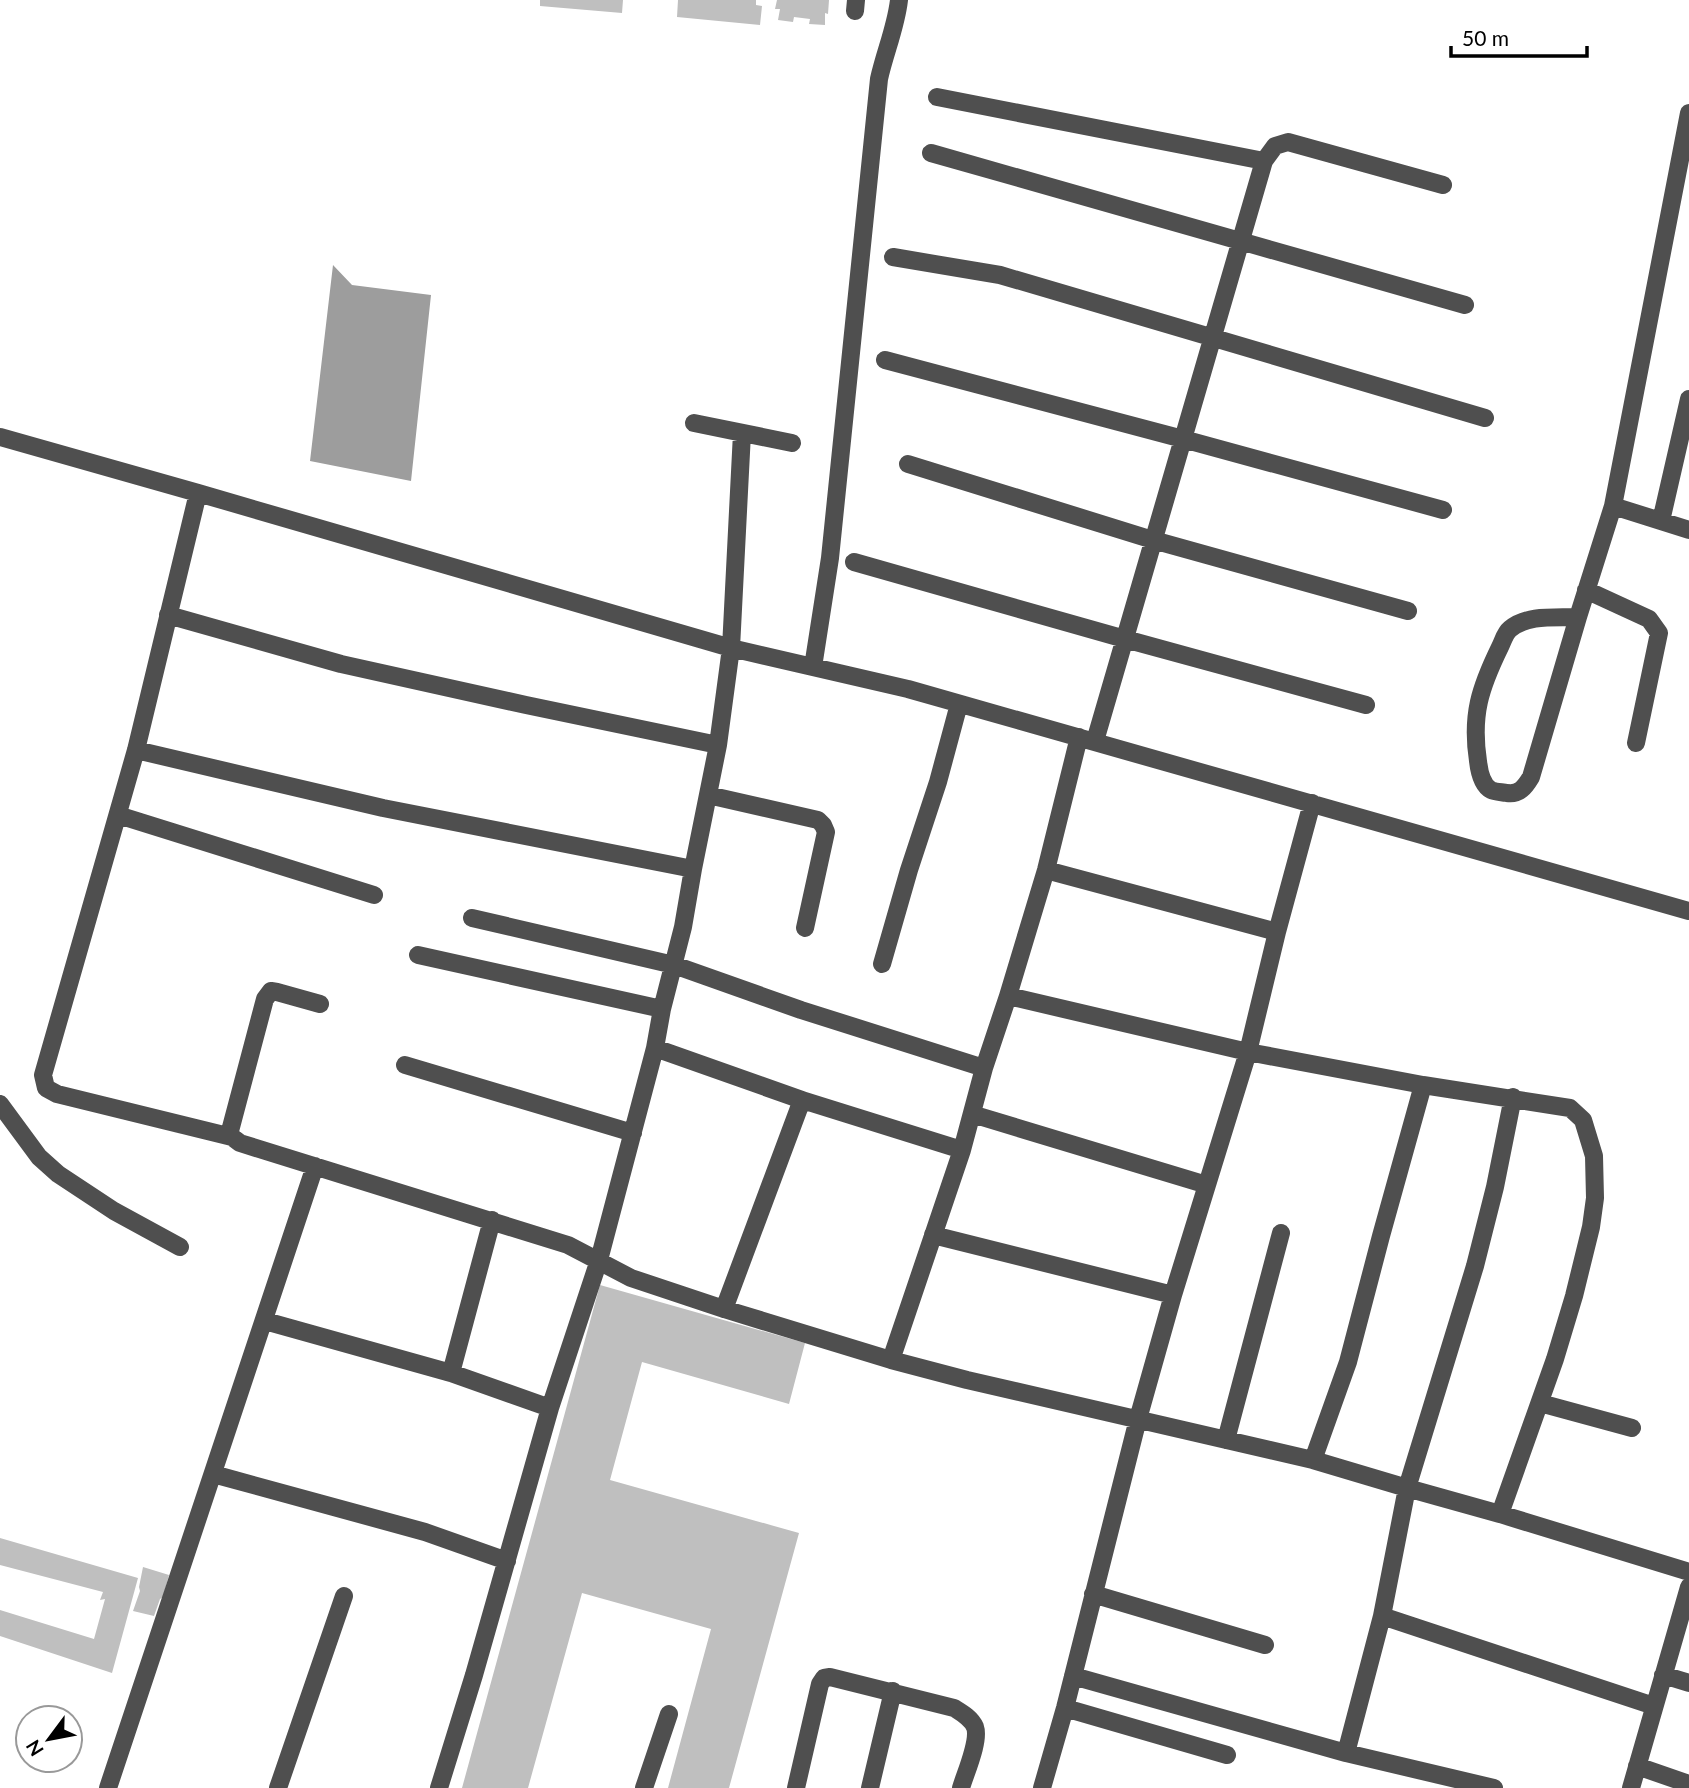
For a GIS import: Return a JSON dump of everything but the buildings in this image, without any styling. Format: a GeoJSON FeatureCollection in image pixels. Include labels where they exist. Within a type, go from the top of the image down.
{"type":"FeatureCollection","features":[{"type":"Feature","properties":{"kind":"street"},"geometry":{"type":"LineString","coordinates":[[813,667],[830,558],[879,79],[894,31],[899,0]]}},
{"type":"Feature","properties":{"kind":"street"},"geometry":{"type":"LineString","coordinates":[[937,97],[1264,161]]}},
{"type":"Feature","properties":{"kind":"street"},"geometry":{"type":"LineString","coordinates":[[1578,617],[1537,618],[1508,630],[1486,676],[1475,715],[1479,770],[1490,789],[1513,794],[1524,788],[1531,777],[1613,506],[1689,113]]}},
{"type":"Feature","properties":{"kind":"street"},"geometry":{"type":"LineString","coordinates":[[891,1360],[962,1150],[984,1068],[1087,739],[1125,639],[1264,161],[1275,146],[1288,142],[1443,185]]}},
{"type":"Feature","properties":{"kind":"street"},"geometry":{"type":"LineString","coordinates":[[931,153],[1465,304]]}},
{"type":"Feature","properties":{"kind":"street"},"geometry":{"type":"LineString","coordinates":[[893,257],[1000,275],[1485,418]]}},
{"type":"Feature","properties":{"kind":"street"},"geometry":{"type":"LineString","coordinates":[[885,360],[1443,510]]}},
{"type":"Feature","properties":{"kind":"street"},"geometry":{"type":"LineString","coordinates":[[1661,521],[1689,399]]}},
{"type":"Feature","properties":{"kind":"street"},"geometry":{"type":"LineString","coordinates":[[694,423],[792,443]]}},
{"type":"Feature","properties":{"kind":"street"},"geometry":{"type":"LineString","coordinates":[[439,1788],[550,1408],[599,1260],[655,1048],[683,927],[718,745],[731,648],[742,433]]}},
{"type":"Feature","properties":{"kind":"street"},"geometry":{"type":"LineString","coordinates":[[0,437],[731,648],[908,689],[1689,912]]}},
{"type":"Feature","properties":{"kind":"street"},"geometry":{"type":"LineString","coordinates":[[908,464],[1153,540],[1408,611]]}},
{"type":"Feature","properties":{"kind":"street"},"geometry":{"type":"LineString","coordinates":[[198,493],[136,750],[43,1075],[46,1088],[57,1094],[232,1137],[240,1143],[492,1220],[568,1245],[631,1278],[891,1360],[1313,1460],[1689,1572]]}},
{"type":"Feature","properties":{"kind":"street"},"geometry":{"type":"LineString","coordinates":[[1613,506],[1689,530]]}},
{"type":"Feature","properties":{"kind":"street"},"geometry":{"type":"LineString","coordinates":[[854,562],[1366,705]]}},
{"type":"Feature","properties":{"kind":"street"},"geometry":{"type":"LineString","coordinates":[[1586,590],[1649,619],[1659,634],[1636,743]]}},
{"type":"Feature","properties":{"kind":"street"},"geometry":{"type":"LineString","coordinates":[[168,615],[341,664],[718,745]]}},
{"type":"Feature","properties":{"kind":"street"},"geometry":{"type":"LineString","coordinates":[[882,964],[909,870],[939,782],[959,704]]}},
{"type":"Feature","properties":{"kind":"street"},"geometry":{"type":"LineString","coordinates":[[136,750],[383,808],[693,869]]}},
{"type":"Feature","properties":{"kind":"street"},"geometry":{"type":"LineString","coordinates":[[708,796],[818,820],[823,825],[827,832],[805,928]]}},
{"type":"Feature","properties":{"kind":"street"},"geometry":{"type":"LineString","coordinates":[[1042,1788],[1065,1709],[1138,1419],[1248,1052],[1312,803]]}},
{"type":"Feature","properties":{"kind":"street"},"geometry":{"type":"LineString","coordinates":[[118,816],[374,895]]}},
{"type":"Feature","properties":{"kind":"street"},"geometry":{"type":"LineString","coordinates":[[1046,870],[1277,932]]}},
{"type":"Feature","properties":{"kind":"street"},"geometry":{"type":"LineString","coordinates":[[472,918],[674,965],[801,1010],[984,1068]]}},
{"type":"Feature","properties":{"kind":"street"},"geometry":{"type":"LineString","coordinates":[[418,955],[662,1009]]}},
{"type":"Feature","properties":{"kind":"street"},"geometry":{"type":"LineString","coordinates":[[232,1137],[230,1131],[268,993],[277,992],[320,1004]]}},
{"type":"Feature","properties":{"kind":"street"},"geometry":{"type":"LineString","coordinates":[[1008,996],[1248,1052],[1423,1085],[1570,1108],[1583,1120],[1594,1156],[1595,1198],[1591,1227],[1570,1308],[1500,1514]]}},
{"type":"Feature","properties":{"kind":"street"},"geometry":{"type":"LineString","coordinates":[[655,1048],[802,1100],[962,1150]]}},
{"type":"Feature","properties":{"kind":"street"},"geometry":{"type":"LineString","coordinates":[[405,1065],[633,1133]]}},
{"type":"Feature","properties":{"kind":"street"},"geometry":{"type":"LineString","coordinates":[[1313,1460],[1348,1362],[1423,1085]]}},
{"type":"Feature","properties":{"kind":"street"},"geometry":{"type":"LineString","coordinates":[[1346,1753],[1382,1616],[1407,1488],[1475,1266],[1495,1187],[1513,1097]]}},
{"type":"Feature","properties":{"kind":"street"},"geometry":{"type":"LineString","coordinates":[[724,1309],[802,1100]]}},
{"type":"Feature","properties":{"kind":"street"},"geometry":{"type":"LineString","coordinates":[[0,1104],[39,1157],[58,1174],[114,1211],[180,1247]]}},
{"type":"Feature","properties":{"kind":"street"},"geometry":{"type":"LineString","coordinates":[[972,1114],[1207,1185]]}},
{"type":"Feature","properties":{"kind":"street"},"geometry":{"type":"LineString","coordinates":[[108,1788],[316,1166]]}},
{"type":"Feature","properties":{"kind":"street"},"geometry":{"type":"LineString","coordinates":[[451,1373],[492,1220]]}},
{"type":"Feature","properties":{"kind":"street"},"geometry":{"type":"LineString","coordinates":[[1226,1440],[1281,1233]]}},
{"type":"Feature","properties":{"kind":"street"},"geometry":{"type":"LineString","coordinates":[[933,1235],[1173,1295]]}},
{"type":"Feature","properties":{"kind":"street"},"geometry":{"type":"LineString","coordinates":[[265,1321],[451,1373],[550,1408]]}},
{"type":"Feature","properties":{"kind":"street"},"geometry":{"type":"LineString","coordinates":[[1540,1402],[1632,1428]]}},
{"type":"Feature","properties":{"kind":"street"},"geometry":{"type":"LineString","coordinates":[[213,1474],[425,1532],[507,1560]]}},
{"type":"Feature","properties":{"kind":"street"},"geometry":{"type":"LineString","coordinates":[[1631,1788],[1689,1587]]}},
{"type":"Feature","properties":{"kind":"street"},"geometry":{"type":"LineString","coordinates":[[1093,1594],[1265,1645]]}},
{"type":"Feature","properties":{"kind":"street"},"geometry":{"type":"LineString","coordinates":[[278,1788],[344,1596]]}},
{"type":"Feature","properties":{"kind":"street"},"geometry":{"type":"LineString","coordinates":[[1382,1616],[1654,1706]]}},
{"type":"Feature","properties":{"kind":"street"},"geometry":{"type":"LineString","coordinates":[[1663,1675],[1689,1683]]}},
{"type":"Feature","properties":{"kind":"street"},"geometry":{"type":"LineString","coordinates":[[1073,1676],[1346,1753],[1494,1788]]}},
{"type":"Feature","properties":{"kind":"street"},"geometry":{"type":"LineString","coordinates":[[796,1788],[820,1684],[824,1678],[830,1677],[954,1708],[969,1718],[976,1729],[976,1738],[961,1788]]}},
{"type":"Feature","properties":{"kind":"street"},"geometry":{"type":"LineString","coordinates":[[870,1788],[893,1691]]}},
{"type":"Feature","properties":{"kind":"street"},"geometry":{"type":"LineString","coordinates":[[1065,1709],[1227,1755]]}},
{"type":"Feature","properties":{"kind":"street"},"geometry":{"type":"LineString","coordinates":[[644,1788],[669,1714]]}},
{"type":"Feature","properties":{"kind":"street"},"geometry":{"type":"LineString","coordinates":[[1637,1766],[1689,1784]]}},
{"type":"Feature","properties":{"kind":"shaded area"},"geometry":{"type":"Polygon","coordinates":[[[333,265],[352,285],[431,295],[411,481],[310,461],[333,265]]]}}]}
